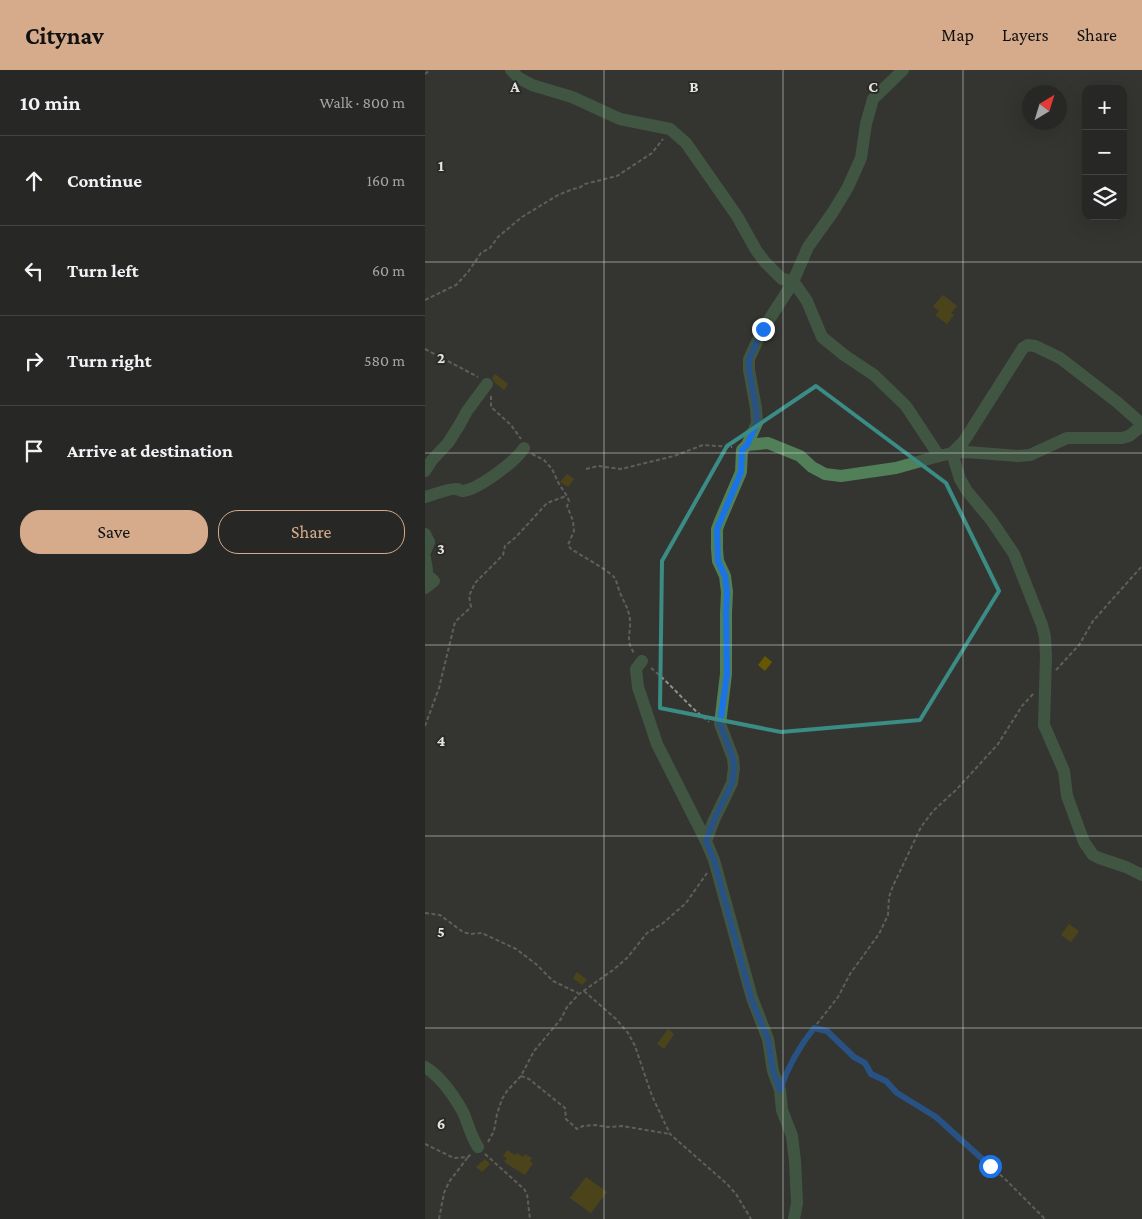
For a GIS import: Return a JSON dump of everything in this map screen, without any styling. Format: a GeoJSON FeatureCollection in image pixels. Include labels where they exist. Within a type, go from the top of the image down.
{"type":"FeatureCollection","features":[{"type":"Feature","properties":{"kind":"street"},"geometry":{"type":"LineString","coordinates":[[511,70],[519,78],[532,86],[573,96],[620,119],[670,129],[686,144],[737,216],[765,262],[782,279],[793,281],[807,301],[823,337],[844,355],[874,375],[906,406],[939,456]]}},
{"type":"Feature","properties":{"kind":"street"},"geometry":{"type":"LineString","coordinates":[[706,841],[732,783],[734,768],[733,758],[720,724],[727,674],[727,592],[725,576],[718,561],[717,529],[741,472],[744,448],[757,423],[749,359],[763,329],[793,281],[808,247],[833,212],[856,171],[861,158],[866,124],[873,99],[903,70]]}},
{"type":"Feature","properties":{"kind":"street"},"geometry":{"type":"LineString","coordinates":[[744,448],[768,443],[800,456],[812,467],[825,474],[841,476],[895,468],[952,453],[1030,455],[1067,438],[1122,438],[1129,436],[1142,425],[1117,402],[1060,358],[1035,346],[1028,345],[1023,348],[964,440],[952,453]]}},
{"type":"Feature","properties":{"kind":"street"},"geometry":{"type":"LineString","coordinates":[[425,471],[432,460],[448,443],[467,411],[487,384]]}},
{"type":"Feature","properties":{"kind":"street"},"geometry":{"type":"LineString","coordinates":[[425,497],[455,488],[462,491],[474,487],[520,454],[524,448]]}},
{"type":"Feature","properties":{"kind":"street"},"geometry":{"type":"LineString","coordinates":[[952,453],[960,480],[1014,554],[1042,625],[1045,637],[1046,681],[1044,725],[1064,772],[1067,796],[1084,842],[1093,855],[1126,866],[1142,875]]}},
{"type":"Feature","properties":{"kind":"street"},"geometry":{"type":"LineString","coordinates":[[425,534],[429,542],[425,552]]}},
{"type":"Feature","properties":{"kind":"street"},"geometry":{"type":"LineString","coordinates":[[425,558],[427,570],[425,573],[433,580],[425,588]]}},
{"type":"Feature","properties":{"kind":"street"},"geometry":{"type":"LineString","coordinates":[[642,661],[637,669],[638,687],[657,744],[714,860],[751,998],[768,1039],[773,1071],[780,1090],[782,1110],[792,1136],[797,1203],[794,1219]]}},
{"type":"Feature","properties":{"kind":"street"},"geometry":{"type":"LineString","coordinates":[[425,1067],[440,1081],[462,1110],[478,1146]]}},
{"type":"Feature","properties":{"kind":"path"},"geometry":{"type":"LineString","coordinates":[[425,74],[430,70]]}},
{"type":"Feature","properties":{"kind":"path"},"geometry":{"type":"LineString","coordinates":[[425,300],[456,285],[468,272],[481,252],[490,248],[498,237],[522,217],[565,192],[585,184],[617,176],[652,153],[670,129]]}},
{"type":"Feature","properties":{"kind":"path"},"geometry":{"type":"LineString","coordinates":[[425,349],[464,368],[487,384],[492,391],[491,407],[511,425],[519,435],[524,448],[531,454],[544,460],[552,469],[567,496],[569,501],[567,506],[573,521],[574,531],[568,544],[571,549],[609,572],[615,578],[621,595],[628,606],[630,629],[627,637],[633,652],[671,685],[693,711],[723,733]]}},
{"type":"Feature","properties":{"kind":"path"},"geometry":{"type":"LineString","coordinates":[[586,469],[598,466],[621,469],[674,456],[709,444],[718,447],[732,446],[744,448]]}},
{"type":"Feature","properties":{"kind":"path"},"geometry":{"type":"LineString","coordinates":[[425,726],[439,688],[455,622],[471,607],[469,596],[475,583],[503,555],[505,546],[516,537],[547,503],[567,496]]}},
{"type":"Feature","properties":{"kind":"path"},"geometry":{"type":"LineString","coordinates":[[780,1090],[786,1072],[799,1047],[838,997],[850,974],[882,928],[888,915],[889,897],[893,886],[921,827],[933,811],[957,789],[998,744],[1022,706],[1079,645],[1097,616],[1142,566]]}},
{"type":"Feature","properties":{"kind":"path"},"geometry":{"type":"LineString","coordinates":[[439,1219],[444,1193],[449,1182],[478,1146],[490,1141],[502,1099],[521,1076],[534,1051],[561,1020],[567,1008],[579,994],[613,970],[627,958],[647,933],[662,924],[687,903],[714,860]]}},
{"type":"Feature","properties":{"kind":"path"},"geometry":{"type":"LineString","coordinates":[[425,913],[440,915],[463,932],[470,934],[481,933],[516,949],[536,964],[553,981],[579,994]]}},
{"type":"Feature","properties":{"kind":"path"},"geometry":{"type":"LineString","coordinates":[[584,991],[628,1032],[635,1046],[652,1096],[670,1134],[727,1184],[751,1219]]}},
{"type":"Feature","properties":{"kind":"path"},"geometry":{"type":"LineString","coordinates":[[814,1028],[827,1031],[854,1057],[865,1063],[871,1074],[886,1081],[897,1093],[936,1117],[1006,1180],[1045,1219]]}},
{"type":"Feature","properties":{"kind":"path"},"geometry":{"type":"LineString","coordinates":[[521,1076],[529,1079],[565,1108],[566,1119],[577,1129],[583,1126],[595,1125],[608,1127],[622,1126],[670,1134]]}},
{"type":"Feature","properties":{"kind":"path"},"geometry":{"type":"LineString","coordinates":[[425,1144],[454,1158],[468,1157]]}},
{"type":"Feature","properties":{"kind":"path"},"geometry":{"type":"LineString","coordinates":[[478,1146],[524,1189],[527,1194],[530,1219]]}},
{"type":"Feature","properties":{"kind":"highlighted area"},"geometry":{"type":"Polygon","coordinates":[[[816,386],[946,483],[999,591],[920,720],[781,732],[660,708],[662,561],[727,446],[816,386]]]}},
{"type":"Feature","properties":{"kind":"building"},"geometry":{"type":"Polygon","coordinates":[[[943,295],[957,306],[951,313],[954,315],[947,324],[935,315],[939,311],[933,306],[943,295]]]}},
{"type":"Feature","properties":{"kind":"building"},"geometry":{"type":"Polygon","coordinates":[[[495,374],[508,384],[504,390],[492,378],[495,374]]]}},
{"type":"Feature","properties":{"kind":"building"},"geometry":{"type":"Polygon","coordinates":[[[567,474],[574,479],[568,487],[560,482],[567,474]]]}},
{"type":"Feature","properties":{"kind":"building"},"geometry":{"type":"Polygon","coordinates":[[[765,656],[772,662],[765,671],[758,665],[765,656]]]}},
{"type":"Feature","properties":{"kind":"building"},"geometry":{"type":"Polygon","coordinates":[[[1069,924],[1079,931],[1071,942],[1061,935],[1069,924]]]}},
{"type":"Feature","properties":{"kind":"building"},"geometry":{"type":"Polygon","coordinates":[[[577,972],[587,980],[582,985],[573,978],[577,972]]]}},
{"type":"Feature","properties":{"kind":"building"},"geometry":{"type":"Polygon","coordinates":[[[668,1029],[674,1034],[664,1049],[657,1044],[668,1029]]]}},
{"type":"Feature","properties":{"kind":"building"},"geometry":{"type":"Polygon","coordinates":[[[507,1150],[515,1155],[517,1153],[523,1157],[525,1154],[532,1158],[530,1161],[533,1163],[525,1175],[504,1162],[507,1158],[503,1156],[507,1150]]]}},
{"type":"Feature","properties":{"kind":"building"},"geometry":{"type":"Polygon","coordinates":[[[485,1159],[490,1164],[482,1172],[476,1167],[485,1159]]]}},
{"type":"Feature","properties":{"kind":"building"},"geometry":{"type":"Polygon","coordinates":[[[586,1177],[607,1192],[591,1213],[570,1198],[586,1177]]]}},
{"type":"Feature","properties":{"kind":"route"},"geometry":{"type":"LineString","coordinates":[[763,329],[749,359],[757,423],[747,445],[742,450],[741,472],[717,529],[718,561],[725,576],[727,592],[727,674],[720,724],[733,758],[734,768],[732,783],[706,841],[714,860],[751,998],[768,1039],[773,1071],[780,1090],[786,1072],[799,1047],[814,1028],[823,1029],[854,1057],[865,1063],[873,1076],[882,1078],[897,1093],[936,1117],[990,1166]]}}]}
